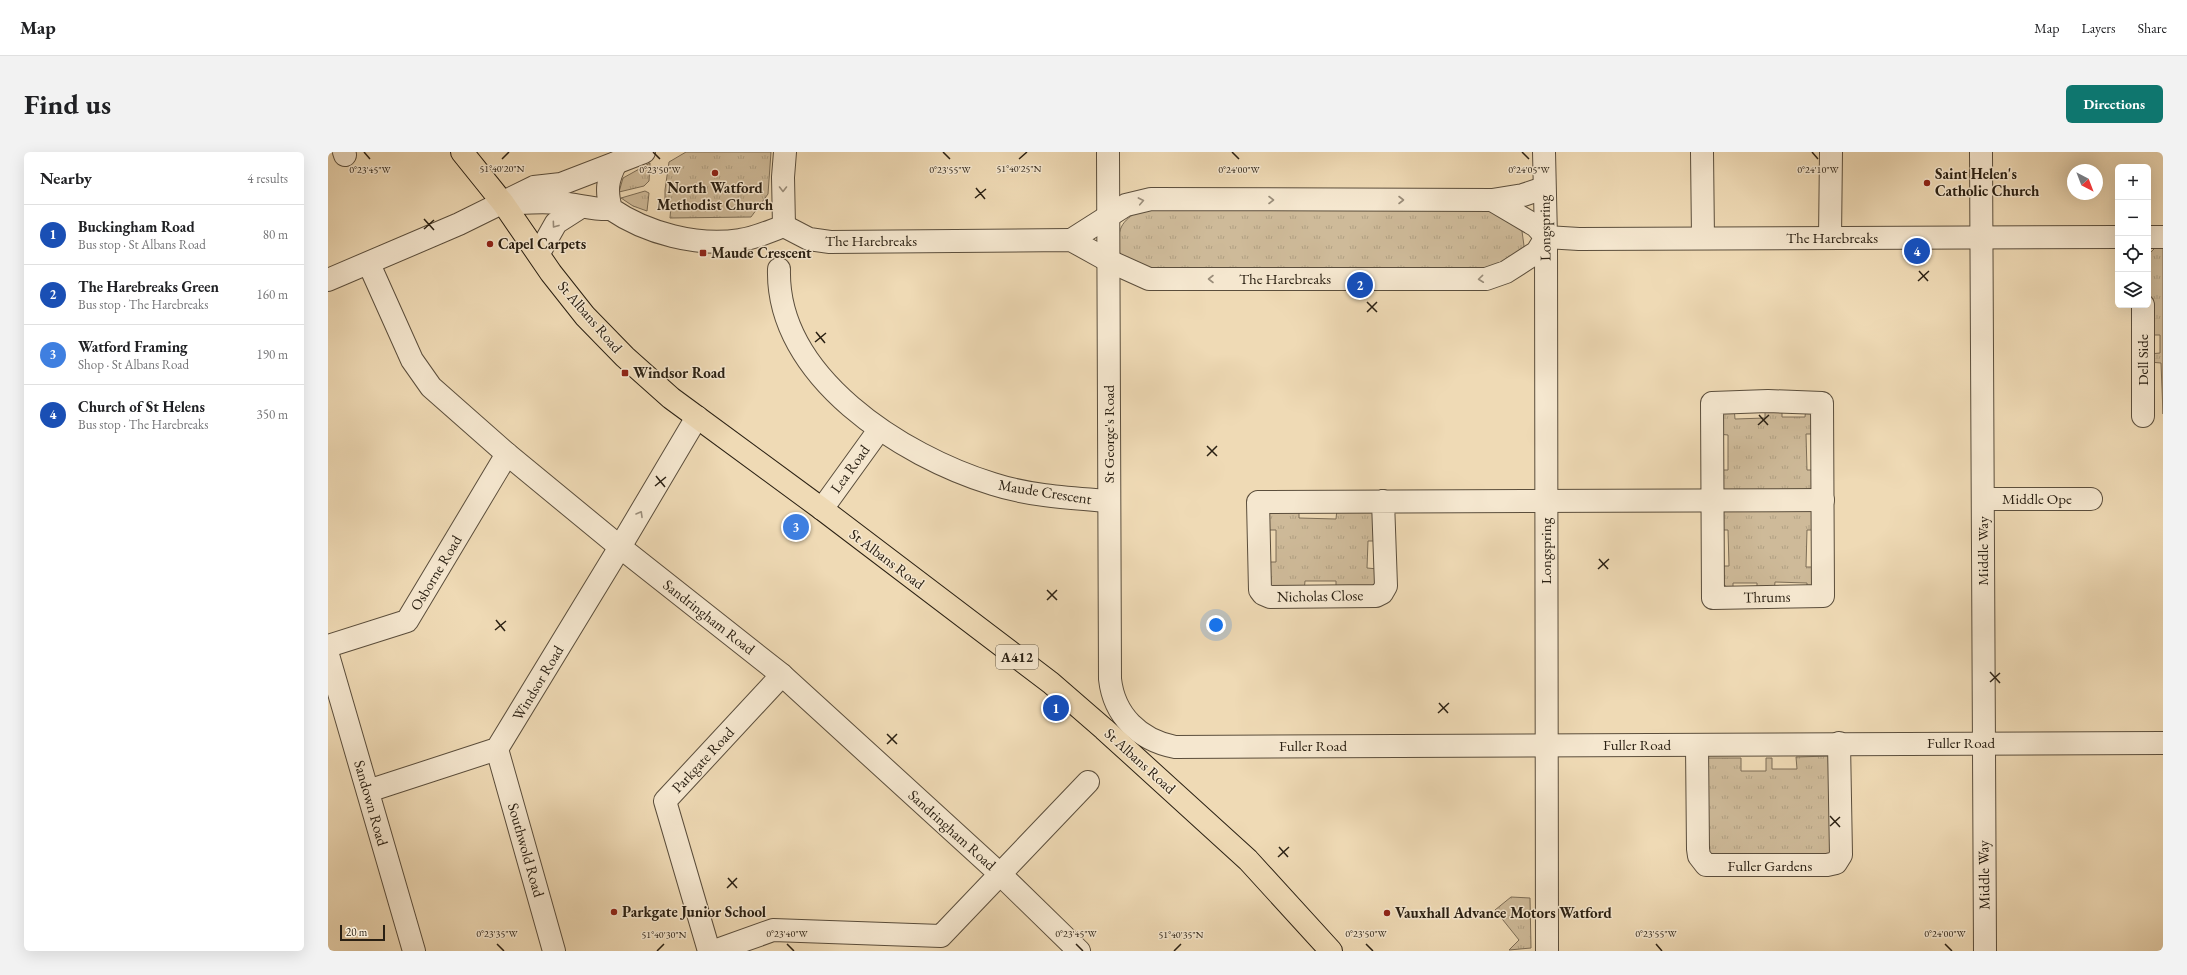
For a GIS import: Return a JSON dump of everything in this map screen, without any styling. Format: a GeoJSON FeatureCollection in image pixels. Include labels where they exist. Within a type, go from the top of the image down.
{"type":"FeatureCollection","features":[{"type":"Feature","properties":{"kind":"main road","name":"St Albans Road"},"geometry":{"type":"LineString","coordinates":[[462,152],[504,203],[551,273],[590,321],[625,357],[671,398],[822,509],[1051,683],[1104,729],[1248,860],[1331,951]]}},
{"type":"Feature","properties":{"kind":"street"},"geometry":{"type":"LineString","coordinates":[[328,280],[369,264],[534,188],[561,184],[644,152]]}},
{"type":"Feature","properties":{"kind":"street"},"geometry":{"type":"LineString","coordinates":[[504,203],[543,202],[568,204],[597,210],[611,209],[637,225],[652,230],[702,240],[739,241],[754,238],[784,226],[783,176],[785,152]]}},
{"type":"Feature","properties":{"kind":"street","name":"St George's Road"},"geometry":{"type":"LineString","coordinates":[[1108,152],[1110,679],[1114,699],[1121,714]]}},
{"type":"Feature","properties":{"kind":"street","name":"Longspring"},"geometry":{"type":"LineString","coordinates":[[1544,152],[1546,237],[1547,951]]}},
{"type":"Feature","properties":{"kind":"street"},"geometry":{"type":"LineString","coordinates":[[1702,152],[1703,238]]}},
{"type":"Feature","properties":{"kind":"street"},"geometry":{"type":"LineString","coordinates":[[1830,238],[1831,152]]}},
{"type":"Feature","properties":{"kind":"street","name":"Middle Way"},"geometry":{"type":"LineString","coordinates":[[1981,152],[1985,951]]}},
{"type":"Feature","properties":{"kind":"street"},"geometry":{"type":"LineString","coordinates":[[611,209],[607,192],[608,181],[616,163]]}},
{"type":"Feature","properties":{"kind":"street"},"geometry":{"type":"LineString","coordinates":[[1071,240],[1126,205],[1151,199],[1492,200],[1524,195],[1544,188]]}},
{"type":"Feature","properties":{"kind":"street"},"geometry":{"type":"LineString","coordinates":[[1492,200],[1536,226],[1546,237]]}},
{"type":"Feature","properties":{"kind":"street"},"geometry":{"type":"LineString","coordinates":[[538,253],[556,223],[581,207]]}},
{"type":"Feature","properties":{"kind":"street","name":"The Harebreaks"},"geometry":{"type":"LineString","coordinates":[[784,226],[799,235],[818,241],[1071,240],[1109,261],[1149,279],[1486,279],[1506,272],[1537,252],[1546,237],[2115,237]]}},
{"type":"Feature","properties":{"kind":"street"},"geometry":{"type":"LineString","coordinates":[[2151,237],[2163,237]]}},
{"type":"Feature","properties":{"kind":"street","name":"Sandringham Road"},"geometry":{"type":"LineString","coordinates":[[369,264],[412,360],[431,387],[507,454],[620,547],[782,675],[1000,874],[1079,951]]}},
{"type":"Feature","properties":{"kind":"street","name":"Maude Crescent"},"geometry":{"type":"LineString","coordinates":[[779,269],[779,284],[783,302],[790,323],[804,352],[832,390],[879,430],[966,476],[994,485],[1066,498],[1109,501]]}},
{"type":"Feature","properties":{"kind":"street"},"geometry":{"type":"LineString","coordinates":[[1506,272],[1545,282]]}},
{"type":"Feature","properties":{"kind":"street","name":"Dell Side"},"geometry":{"type":"LineString","coordinates":[[2143,308],[2143,416]]}},
{"type":"Feature","properties":{"kind":"street","name":"Thrums"},"geometry":{"type":"LineString","coordinates":[[1768,401],[1822,403],[1822,500],[1822,596],[1712,598],[1712,403],[1768,401]]}},
{"type":"Feature","properties":{"kind":"street","name":"Windsor Road"},"geometry":{"type":"LineString","coordinates":[[497,749],[620,547],[696,417]]}},
{"type":"Feature","properties":{"kind":"street","name":"Lea Road"},"geometry":{"type":"LineString","coordinates":[[822,509],[879,430]]}},
{"type":"Feature","properties":{"kind":"street","name":"Osborne Road"},"geometry":{"type":"LineString","coordinates":[[328,646],[407,621],[507,454]]}},
{"type":"Feature","properties":{"kind":"street","name":"Middle Ope"},"geometry":{"type":"LineString","coordinates":[[1983,499],[2091,499]]}},
{"type":"Feature","properties":{"kind":"street"},"geometry":{"type":"LineString","coordinates":[[1546,500],[1822,500]]}},
{"type":"Feature","properties":{"kind":"street","name":"Nicholas Close"},"geometry":{"type":"LineString","coordinates":[[1383,501],[1386,586],[1382,593],[1376,596],[1270,597],[1263,594],[1260,590],[1258,502],[1383,501],[1546,500]]}},
{"type":"Feature","properties":{"kind":"street","name":"Sandown Road"},"geometry":{"type":"LineString","coordinates":[[328,655],[414,951]]}},
{"type":"Feature","properties":{"kind":"street","name":"Parkgate Road"},"geometry":{"type":"LineString","coordinates":[[709,951],[665,801],[782,675]]}},
{"type":"Feature","properties":{"kind":"street","name":"Fuller Road"},"geometry":{"type":"LineString","coordinates":[[1121,714],[1144,736],[1163,744],[1175,746],[2163,743]]}},
{"type":"Feature","properties":{"kind":"street","name":"Fuller Gardens"},"geometry":{"type":"LineString","coordinates":[[1697,745],[1698,849],[1702,861],[1710,866],[1803,866],[1831,865],[1836,863],[1841,855],[1839,744]]}},
{"type":"Feature","properties":{"kind":"street"},"geometry":{"type":"LineString","coordinates":[[368,791],[497,749]]}},
{"type":"Feature","properties":{"kind":"street","name":"Southwold Road"},"geometry":{"type":"LineString","coordinates":[[497,749],[554,951]]}},
{"type":"Feature","properties":{"kind":"street"},"geometry":{"type":"LineString","coordinates":[[714,951],[773,930],[941,936],[1088,782]]}},
{"type":"Feature","properties":{"kind":"green space"},"geometry":{"type":"Polygon","coordinates":[[[686,152],[771,152],[768,194],[751,217],[670,218],[671,205],[665,203],[665,190],[669,162],[686,152]]]}},
{"type":"Feature","properties":{"kind":"green space"},"geometry":{"type":"Polygon","coordinates":[[[650,163],[649,181],[644,186],[619,192],[623,178],[650,163]]]}},
{"type":"Feature","properties":{"kind":"green space"},"geometry":{"type":"Polygon","coordinates":[[[645,191],[649,193],[647,211],[633,206],[621,198],[645,191]]]}},
{"type":"Feature","properties":{"kind":"green space"},"geometry":{"type":"Polygon","coordinates":[[[1475,205],[1521,224],[1525,253],[1495,269],[1150,274],[1125,261],[1119,251],[1119,236],[1123,224],[1131,216],[1147,207],[1475,205]]]}},
{"type":"Feature","properties":{"kind":"green space"},"geometry":{"type":"Polygon","coordinates":[[[2155,248],[2163,248],[2163,414],[2161,363],[2149,362],[2149,354],[2160,353],[2160,335],[2150,335],[2151,252],[2155,248]]]}},
{"type":"Feature","properties":{"kind":"green space"},"geometry":{"type":"Polygon","coordinates":[[[1765,406],[1782,406],[1782,417],[1805,417],[1806,406],[1809,408],[1818,434],[1806,434],[1807,470],[1819,470],[1818,491],[1723,493],[1718,470],[1728,470],[1728,435],[1718,434],[1723,410],[1734,407],[1735,419],[1765,418],[1765,406]]]}},
{"type":"Feature","properties":{"kind":"green space"},"geometry":{"type":"Polygon","coordinates":[[[1810,505],[1819,530],[1807,530],[1806,567],[1818,567],[1819,582],[1807,594],[1807,583],[1775,582],[1774,593],[1757,594],[1757,583],[1733,583],[1733,594],[1719,579],[1718,566],[1729,566],[1728,530],[1718,530],[1719,509],[1810,505]]]}},
{"type":"Feature","properties":{"kind":"green space"},"geometry":{"type":"Polygon","coordinates":[[[1269,508],[1299,508],[1299,518],[1336,519],[1337,509],[1375,509],[1378,541],[1368,541],[1367,568],[1378,569],[1377,587],[1336,592],[1336,581],[1305,581],[1304,592],[1270,591],[1265,562],[1276,562],[1276,530],[1264,530],[1269,508]]]}},
{"type":"Feature","properties":{"kind":"green space"},"geometry":{"type":"Polygon","coordinates":[[[1830,756],[1835,854],[1705,858],[1703,758],[1741,758],[1741,771],[1766,771],[1766,758],[1772,758],[1772,769],[1797,769],[1796,757],[1830,756]]]}},
{"type":"Feature","properties":{"kind":"green space"},"geometry":{"type":"Polygon","coordinates":[[[1511,897],[1530,898],[1531,948],[1509,950],[1519,940],[1495,910],[1511,897]]]}},
{"type":"Feature","properties":{"kind":"place","name":"North Watford Methodist Church"},"geometry":{"type":"Point","coordinates":[715,173]}},
{"type":"Feature","properties":{"kind":"place","name":"Saint Helen's Catholic Church"},"geometry":{"type":"Point","coordinates":[1927,183]}},
{"type":"Feature","properties":{"kind":"place","name":"Capel Carpets"},"geometry":{"type":"Point","coordinates":[490,244]}},
{"type":"Feature","properties":{"kind":"place","name":"Church of St Helens"},"geometry":{"type":"Point","coordinates":[1917,251]}},
{"type":"Feature","properties":{"kind":"place","name":"Maude Crescent"},"geometry":{"type":"Point","coordinates":[703,253]}},
{"type":"Feature","properties":{"kind":"place","name":"The Harebreaks Green"},"geometry":{"type":"Point","coordinates":[1360,285]}},
{"type":"Feature","properties":{"kind":"place","name":"Windsor Road"},"geometry":{"type":"Point","coordinates":[625,373]}},
{"type":"Feature","properties":{"kind":"place","name":"Watford Framing"},"geometry":{"type":"Point","coordinates":[796,527]}},
{"type":"Feature","properties":{"kind":"place","name":"Buckingham Road"},"geometry":{"type":"Point","coordinates":[1056,708]}},
{"type":"Feature","properties":{"kind":"place","name":"Parkgate Junior School"},"geometry":{"type":"Point","coordinates":[614,912]}},
{"type":"Feature","properties":{"kind":"place","name":"Vauxhall Advance Motors Watford"},"geometry":{"type":"Point","coordinates":[1387,913]}}]}
